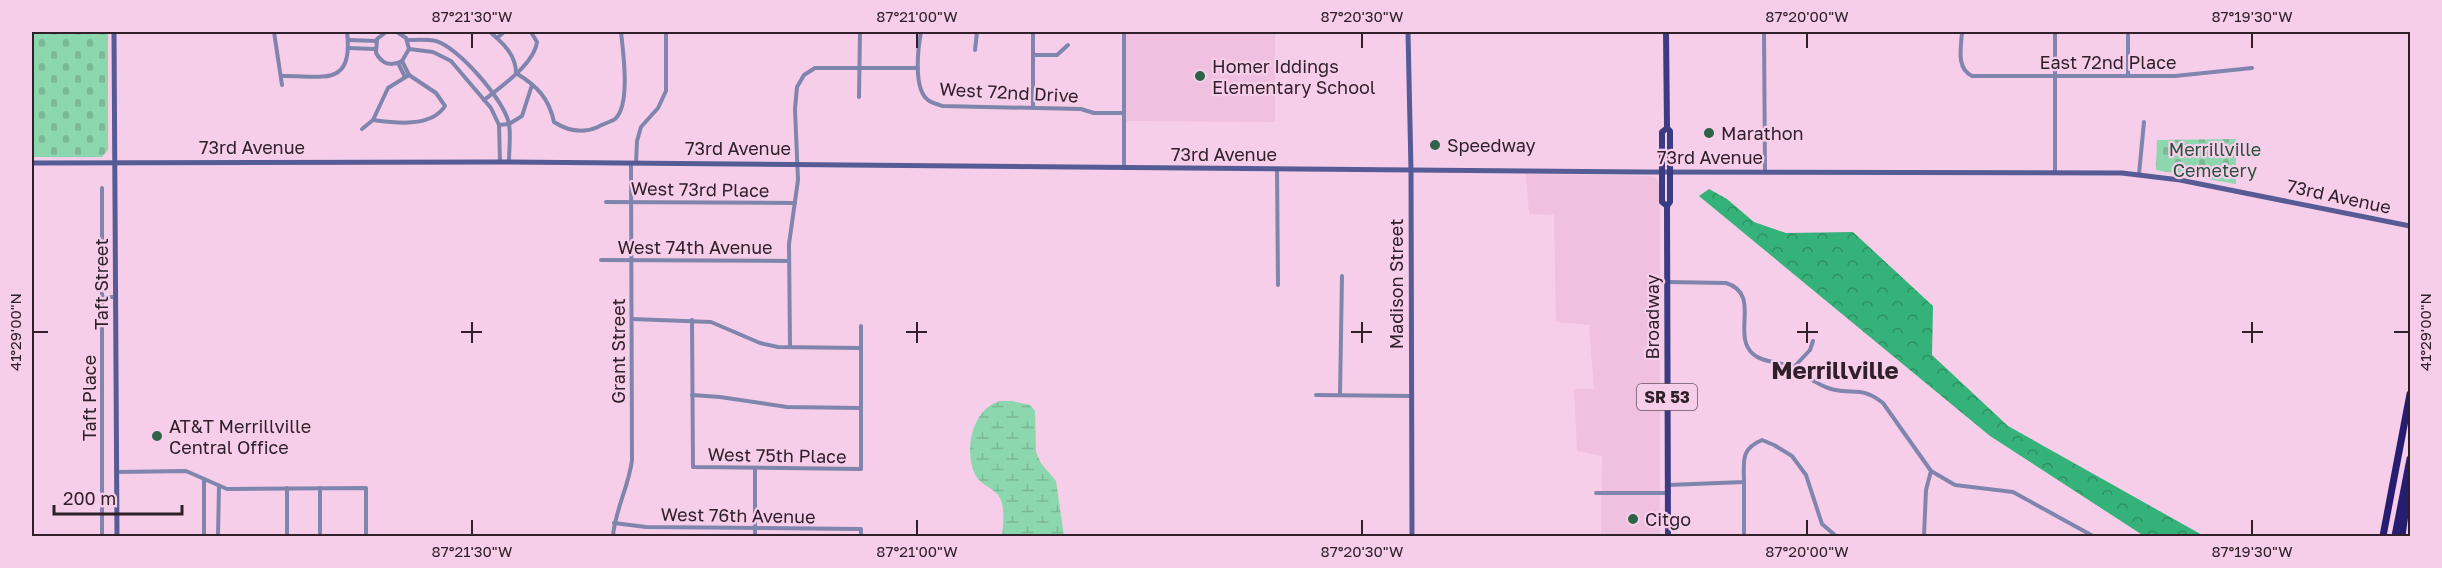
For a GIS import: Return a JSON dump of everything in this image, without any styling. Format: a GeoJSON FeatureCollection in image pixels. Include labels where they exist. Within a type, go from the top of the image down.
{"type":"FeatureCollection","features":[{"type":"Feature","properties":{"kind":"highway"},"geometry":{"type":"LineString","coordinates":[[2383,537],[2410,394]]}},
{"type":"Feature","properties":{"kind":"highway"},"geometry":{"type":"LineString","coordinates":[[2396,537],[2410,461]]}},
{"type":"Feature","properties":{"kind":"highway"},"geometry":{"type":"LineString","coordinates":[[2402,537],[2410,490],[2410,461]]}},
{"type":"Feature","properties":{"kind":"main road","name":"Broadway"},"geometry":{"type":"LineString","coordinates":[[1666,32],[1666,128],[1662,132],[1662,202],[1667,206]]}},
{"type":"Feature","properties":{"kind":"main road","name":"Broadway"},"geometry":{"type":"LineString","coordinates":[[1666,128],[1670,132],[1671,202],[1667,206],[1668,537]]}},
{"type":"Feature","properties":{"kind":"street","name":"Taft Street"},"geometry":{"type":"LineString","coordinates":[[114,32],[117,537]]}},
{"type":"Feature","properties":{"kind":"street"},"geometry":{"type":"LineString","coordinates":[[274,32],[282,85]]}},
{"type":"Feature","properties":{"kind":"street"},"geometry":{"type":"LineString","coordinates":[[281,76],[326,77],[336,75],[343,69],[348,48],[347,32]]}},
{"type":"Feature","properties":{"kind":"street"},"geometry":{"type":"LineString","coordinates":[[386,32],[376,41],[375,49],[383,62],[400,62]]}},
{"type":"Feature","properties":{"kind":"street"},"geometry":{"type":"LineString","coordinates":[[400,32],[407,40],[409,49],[400,62]]}},
{"type":"Feature","properties":{"kind":"street"},"geometry":{"type":"LineString","coordinates":[[490,32],[512,55],[516,62],[516,73]]}},
{"type":"Feature","properties":{"kind":"street"},"geometry":{"type":"LineString","coordinates":[[497,38],[504,32]]}},
{"type":"Feature","properties":{"kind":"street"},"geometry":{"type":"LineString","coordinates":[[484,100],[516,73],[536,48],[537,42],[531,32]]}},
{"type":"Feature","properties":{"kind":"street"},"geometry":{"type":"LineString","coordinates":[[516,73],[539,88],[548,102],[554,122],[565,129],[588,131],[615,119],[621,108],[623,92],[621,32]]}},
{"type":"Feature","properties":{"kind":"street","name":"Grant Street"},"geometry":{"type":"LineString","coordinates":[[612,537],[614,523],[629,479],[632,460],[631,202],[634,163],[641,127],[658,108],[666,91],[666,32]]}},
{"type":"Feature","properties":{"kind":"street"},"geometry":{"type":"LineString","coordinates":[[859,97],[860,32]]}},
{"type":"Feature","properties":{"kind":"street","name":"West 72nd Drive"},"geometry":{"type":"LineString","coordinates":[[921,32],[919,88],[928,100],[942,106],[1081,109],[1094,113],[1124,113]]}},
{"type":"Feature","properties":{"kind":"street"},"geometry":{"type":"LineString","coordinates":[[975,50],[977,32]]}},
{"type":"Feature","properties":{"kind":"street"},"geometry":{"type":"LineString","coordinates":[[1033,32],[1033,108]]}},
{"type":"Feature","properties":{"kind":"street"},"geometry":{"type":"LineString","coordinates":[[1124,32],[1124,168]]}},
{"type":"Feature","properties":{"kind":"street","name":"Madison Street"},"geometry":{"type":"LineString","coordinates":[[1408,32],[1411,170],[1412,537]]}},
{"type":"Feature","properties":{"kind":"street"},"geometry":{"type":"LineString","coordinates":[[1764,32],[1765,172]]}},
{"type":"Feature","properties":{"kind":"street","name":"East 72nd Place"},"geometry":{"type":"LineString","coordinates":[[1962,32],[1961,67],[1972,76],[2175,76],[2252,68]]}},
{"type":"Feature","properties":{"kind":"street"},"geometry":{"type":"LineString","coordinates":[[2055,32],[2055,172]]}},
{"type":"Feature","properties":{"kind":"street"},"geometry":{"type":"LineString","coordinates":[[2128,32],[2128,75]]}},
{"type":"Feature","properties":{"kind":"street"},"geometry":{"type":"LineString","coordinates":[[348,40],[376,41]]}},
{"type":"Feature","properties":{"kind":"street"},"geometry":{"type":"LineString","coordinates":[[407,40],[436,41],[459,54],[492,94],[509,124],[509,162]]}},
{"type":"Feature","properties":{"kind":"street"},"geometry":{"type":"LineString","coordinates":[[1034,55],[1057,55],[1068,45]]}},
{"type":"Feature","properties":{"kind":"street"},"geometry":{"type":"LineString","coordinates":[[348,48],[375,49]]}},
{"type":"Feature","properties":{"kind":"street"},"geometry":{"type":"LineString","coordinates":[[409,49],[433,52],[451,61],[484,100],[499,125],[500,162]]}},
{"type":"Feature","properties":{"kind":"street"},"geometry":{"type":"LineString","coordinates":[[373,120],[388,123],[414,122],[439,114],[445,106],[442,99],[410,75],[400,62]]}},
{"type":"Feature","properties":{"kind":"street"},"geometry":{"type":"LineString","coordinates":[[400,62],[405,77]]}},
{"type":"Feature","properties":{"kind":"street"},"geometry":{"type":"LineString","coordinates":[[790,347],[789,261],[798,164],[795,109],[797,87],[804,75],[815,68],[918,68]]}},
{"type":"Feature","properties":{"kind":"street"},"geometry":{"type":"LineString","coordinates":[[362,129],[373,120],[388,88],[410,75]]}},
{"type":"Feature","properties":{"kind":"street"},"geometry":{"type":"LineString","coordinates":[[499,125],[509,124],[522,116],[532,85]]}},
{"type":"Feature","properties":{"kind":"street"},"geometry":{"type":"LineString","coordinates":[[2139,174],[2144,122]]}},
{"type":"Feature","properties":{"kind":"street","name":"73rd Avenue"},"geometry":{"type":"LineString","coordinates":[[32,163],[509,162],[2139,174],[2211,185],[2410,226]]}},
{"type":"Feature","properties":{"kind":"street"},"geometry":{"type":"LineString","coordinates":[[1277,169],[1278,285]]}},
{"type":"Feature","properties":{"kind":"street","name":"Taft Place"},"geometry":{"type":"LineString","coordinates":[[102,188],[102,537]]}},
{"type":"Feature","properties":{"kind":"street","name":"West 73rd Place"},"geometry":{"type":"LineString","coordinates":[[606,202],[795,203]]}},
{"type":"Feature","properties":{"kind":"street"},"geometry":{"type":"LineString","coordinates":[[102,212],[116,213]]}},
{"type":"Feature","properties":{"kind":"street","name":"West 74th Avenue"},"geometry":{"type":"LineString","coordinates":[[601,260],[789,261]]}},
{"type":"Feature","properties":{"kind":"street"},"geometry":{"type":"LineString","coordinates":[[1340,395],[1341,276]]}},
{"type":"Feature","properties":{"kind":"street"},"geometry":{"type":"LineString","coordinates":[[1667,282],[1726,282],[1734,285],[1743,297],[1746,337],[1752,353],[1793,368],[1833,390],[1862,392],[1874,396],[1883,403],[1931,471],[1955,485],[2013,492],[2093,537]]}},
{"type":"Feature","properties":{"kind":"street"},"geometry":{"type":"LineString","coordinates":[[102,297],[116,297]]}},
{"type":"Feature","properties":{"kind":"street"},"geometry":{"type":"LineString","coordinates":[[632,320],[692,320],[716,323],[768,345],[860,348]]}},
{"type":"Feature","properties":{"kind":"street"},"geometry":{"type":"LineString","coordinates":[[692,320],[693,395],[787,407],[861,408],[861,326]]}},
{"type":"Feature","properties":{"kind":"street"},"geometry":{"type":"LineString","coordinates":[[1793,368],[1810,350],[1813,341]]}},
{"type":"Feature","properties":{"kind":"street","name":"West 75th Place"},"geometry":{"type":"LineString","coordinates":[[693,395],[693,467],[861,469],[861,408]]}},
{"type":"Feature","properties":{"kind":"street"},"geometry":{"type":"LineString","coordinates":[[1316,395],[1411,396]]}},
{"type":"Feature","properties":{"kind":"street"},"geometry":{"type":"LineString","coordinates":[[1744,537],[1744,455],[1752,444],[1762,441],[1792,456],[1806,475],[1822,524],[1836,537]]}},
{"type":"Feature","properties":{"kind":"street"},"geometry":{"type":"LineString","coordinates":[[755,468],[755,537]]}},
{"type":"Feature","properties":{"kind":"street"},"geometry":{"type":"LineString","coordinates":[[117,472],[186,471],[227,489],[366,488],[366,537]]}},
{"type":"Feature","properties":{"kind":"street"},"geometry":{"type":"LineString","coordinates":[[1924,537],[1926,490],[1931,471]]}},
{"type":"Feature","properties":{"kind":"street"},"geometry":{"type":"LineString","coordinates":[[204,479],[204,537]]}},
{"type":"Feature","properties":{"kind":"street"},"geometry":{"type":"LineString","coordinates":[[1668,485],[1744,482]]}},
{"type":"Feature","properties":{"kind":"street"},"geometry":{"type":"LineString","coordinates":[[218,537],[219,486]]}},
{"type":"Feature","properties":{"kind":"street"},"geometry":{"type":"LineString","coordinates":[[287,488],[287,537]]}},
{"type":"Feature","properties":{"kind":"street"},"geometry":{"type":"LineString","coordinates":[[320,488],[320,537]]}},
{"type":"Feature","properties":{"kind":"street"},"geometry":{"type":"LineString","coordinates":[[1596,493],[1668,493]]}},
{"type":"Feature","properties":{"kind":"street","name":"West 76th Avenue"},"geometry":{"type":"LineString","coordinates":[[614,523],[646,527],[861,529],[861,537]]}},
{"type":"Feature","properties":{"kind":"shaded area","name":"Homer Iddings Elementary School"},"geometry":{"type":"Polygon","coordinates":[[[1126,32],[1275,32],[1275,122],[1124,121],[1126,32]]]}},
{"type":"Feature","properties":{"kind":"shaded area"},"geometry":{"type":"Polygon","coordinates":[[[1526,174],[1650,176],[1655,177],[1660,184],[1660,536],[1601,536],[1602,456],[1577,451],[1574,389],[1594,389],[1589,325],[1556,322],[1554,215],[1529,214],[1526,174]]]}},
{"type":"Feature","properties":{"kind":"green space"},"geometry":{"type":"Polygon","coordinates":[[[32,32],[108,32],[108,150],[102,157],[32,157],[32,32]]]}},
{"type":"Feature","properties":{"kind":"green space","name":"Merrillville Cemetery"},"geometry":{"type":"Polygon","coordinates":[[[2236,139],[2236,184],[2156,170],[2157,140],[2236,139]]]}},
{"type":"Feature","properties":{"kind":"green space"},"geometry":{"type":"Polygon","coordinates":[[[1709,189],[1727,199],[1754,222],[1786,233],[1853,232],[1933,306],[1932,355],[2008,426],[2204,536],[2144,536],[1990,436],[1699,196],[1709,189]]]}},
{"type":"Feature","properties":{"kind":"green space"},"geometry":{"type":"Polygon","coordinates":[[[1000,401],[1030,405],[1035,411],[1036,452],[1041,463],[1056,481],[1064,536],[1002,536],[1001,499],[976,476],[970,452],[977,420],[991,405],[1000,401]]]}},
{"type":"Feature","properties":{"kind":"place","name":"Homer Iddings Elementary School"},"geometry":{"type":"Point","coordinates":[1200,76]}},
{"type":"Feature","properties":{"kind":"place","name":"Marathon"},"geometry":{"type":"Point","coordinates":[1709,133]}},
{"type":"Feature","properties":{"kind":"place","name":"Speedway"},"geometry":{"type":"Point","coordinates":[1435,145]}},
{"type":"Feature","properties":{"kind":"place","name":"AT&T Merrillville Central Office"},"geometry":{"type":"Point","coordinates":[157,436]}},
{"type":"Feature","properties":{"kind":"place","name":"Citgo"},"geometry":{"type":"Point","coordinates":[1633,519]}},
{"type":"Feature","properties":{"kind":"district","name":"Merrillville"},"geometry":{"type":"Point","coordinates":[1835,369]}}]}
